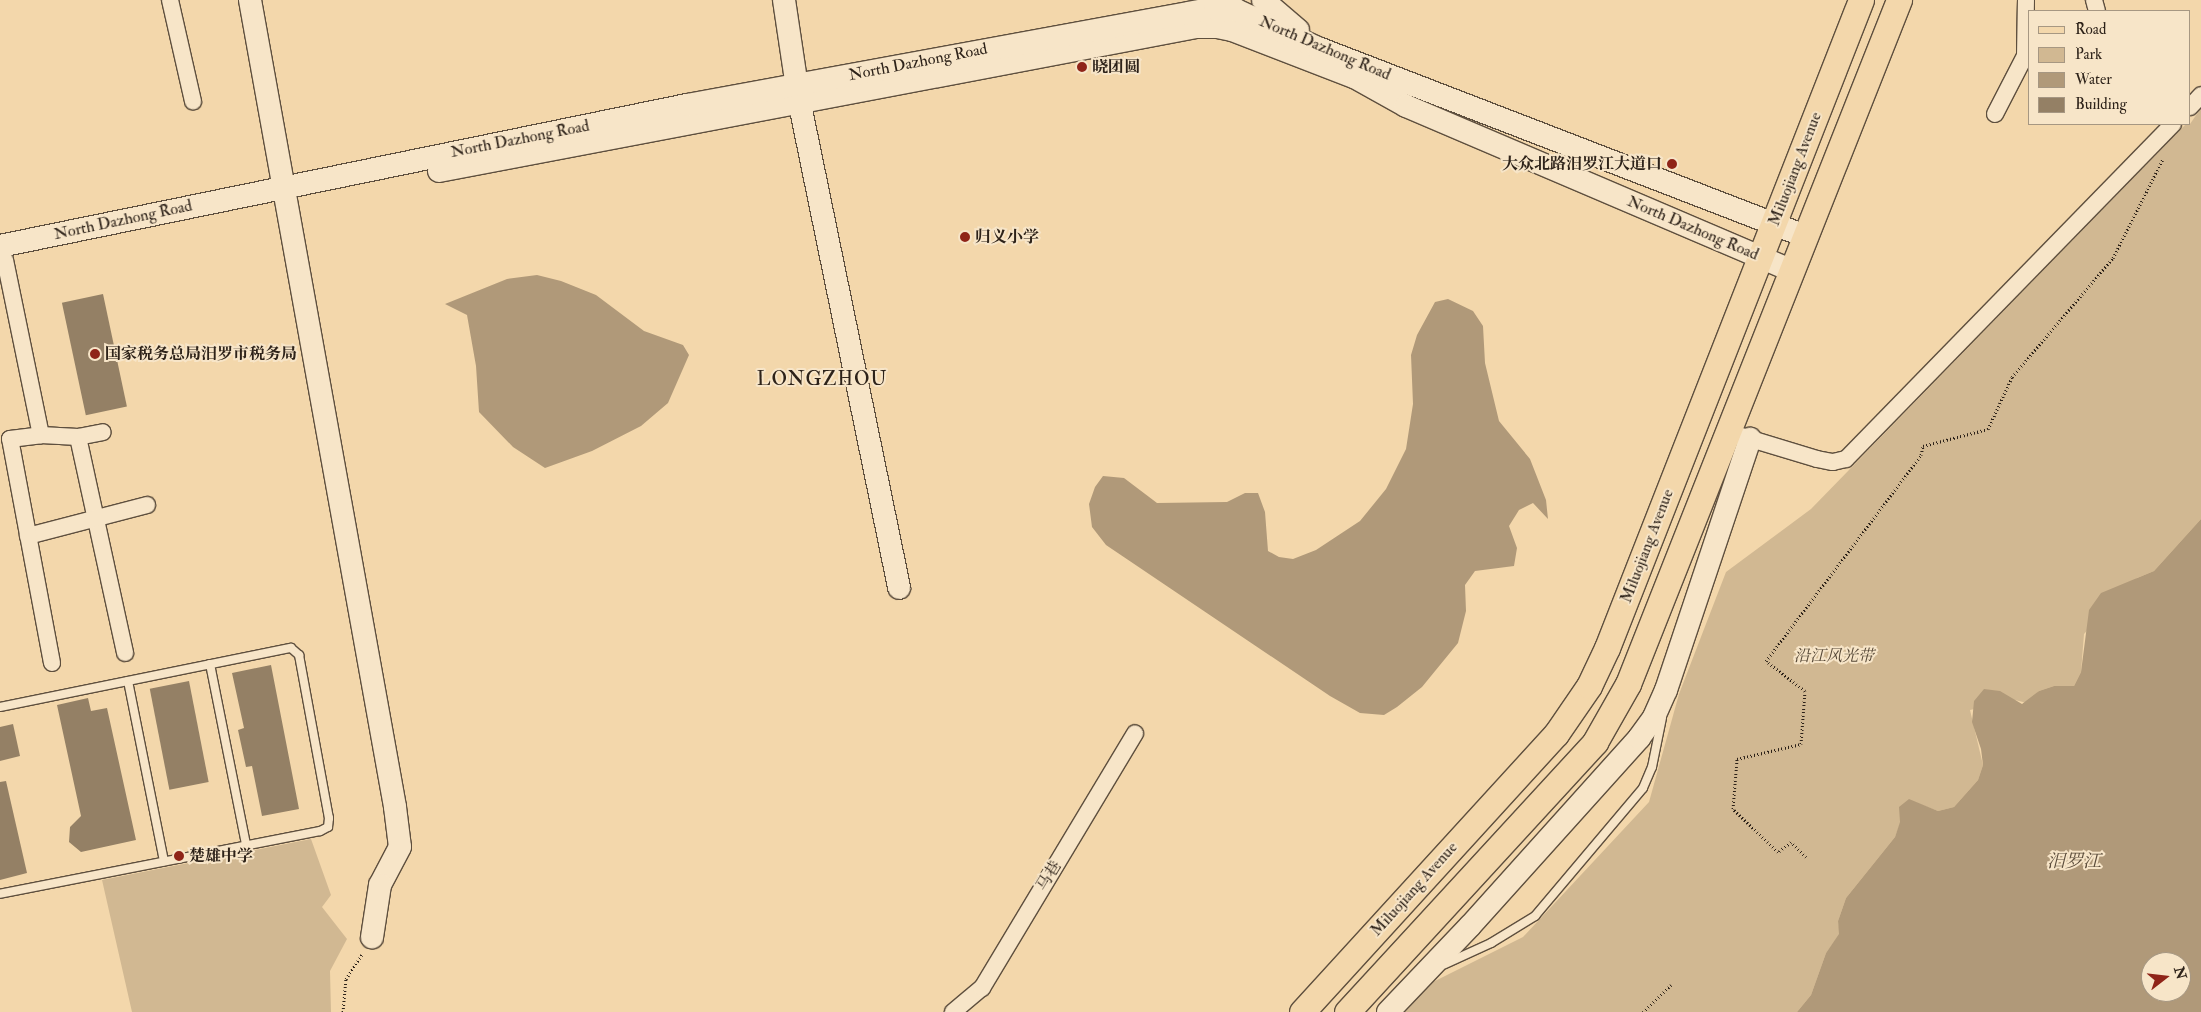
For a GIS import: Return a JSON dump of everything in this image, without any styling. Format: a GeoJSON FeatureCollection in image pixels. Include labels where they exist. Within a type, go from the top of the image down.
{"type":"FeatureCollection","features":[{"type":"Feature","properties":{"kind":"main road"},"geometry":{"type":"LineString","coordinates":[[250,0],[396,815],[400,848],[380,885],[372,937]]}},
{"type":"Feature","properties":{"kind":"main road"},"geometry":{"type":"LineString","coordinates":[[784,0],[797,93],[899,588]]}},
{"type":"Feature","properties":{"kind":"main road"},"geometry":{"type":"LineString","coordinates":[[1262,0],[1319,56]]}},
{"type":"Feature","properties":{"kind":"main road","name":"Miluojiang Avenue"},"geometry":{"type":"LineString","coordinates":[[1302,1012],[1556,734],[1589,686],[1608,648],[1861,0]]}},
{"type":"Feature","properties":{"kind":"main road","name":"Miluojiang Avenue"},"geometry":{"type":"LineString","coordinates":[[1347,1012],[1595,742],[1628,684],[1739,436],[1791,270],[1899,0]]}},
{"type":"Feature","properties":{"kind":"main road"},"geometry":{"type":"LineString","coordinates":[[1196,27],[1223,18],[1242,3]]}},
{"type":"Feature","properties":{"kind":"main road","name":"North Dazhong Road"},"geometry":{"type":"LineString","coordinates":[[2,256],[284,195],[797,93],[1193,11],[1242,3],[1319,56],[1406,106],[1791,270]]}},
{"type":"Feature","properties":{"kind":"main road","name":"North Dazhong Road"},"geometry":{"type":"LineString","coordinates":[[797,93],[1196,27],[1232,30],[1319,56],[1805,236]]}},
{"type":"Feature","properties":{"kind":"main road"},"geometry":{"type":"LineString","coordinates":[[1388,1012],[1639,738],[1654,717],[1666,690],[1739,436]]}},
{"type":"Feature","properties":{"kind":"street"},"geometry":{"type":"LineString","coordinates":[[170,0],[193,101]]}},
{"type":"Feature","properties":{"kind":"street"},"geometry":{"type":"LineString","coordinates":[[1995,114],[2025,56],[2026,0]]}},
{"type":"Feature","properties":{"kind":"street"},"geometry":{"type":"LineString","coordinates":[[2191,106],[2201,95]]}},
{"type":"Feature","properties":{"kind":"street"},"geometry":{"type":"LineString","coordinates":[[1739,436],[1817,459],[1833,462],[1846,459],[2172,125]]}},
{"type":"Feature","properties":{"kind":"street"},"geometry":{"type":"LineString","coordinates":[[2,256],[41,435]]}},
{"type":"Feature","properties":{"kind":"street"},"geometry":{"type":"LineString","coordinates":[[52,663],[10,439],[41,435],[78,437],[103,432]]}},
{"type":"Feature","properties":{"kind":"street"},"geometry":{"type":"LineString","coordinates":[[78,437],[125,653]]}},
{"type":"Feature","properties":{"kind":"street"},"geometry":{"type":"LineString","coordinates":[[28,536],[147,505]]}},
{"type":"Feature","properties":{"kind":"street","name":"马巷"},"geometry":{"type":"LineString","coordinates":[[953,1012],[982,988],[1135,733]]}},
{"type":"Feature","properties":{"kind":"lane"},"geometry":{"type":"LineString","coordinates":[[0,707],[291,648],[299,654],[330,818],[328,827],[320,831],[246,844],[0,894]]}},
{"type":"Feature","properties":{"kind":"lane"},"geometry":{"type":"LineString","coordinates":[[210,664],[246,844]]}},
{"type":"Feature","properties":{"kind":"lane"},"geometry":{"type":"LineString","coordinates":[[128,681],[164,861]]}},
{"type":"Feature","properties":{"kind":"lane"},"geometry":{"type":"LineString","coordinates":[[1424,973],[1491,943],[1535,916],[1627,809],[1643,788],[1652,767],[1666,690]]}},
{"type":"Feature","properties":{"kind":"path"},"geometry":{"type":"LineString","coordinates":[[1806,857],[1790,842],[1778,852],[1733,809],[1738,759],[1801,744],[1804,691],[1766,661],[1921,455],[1923,446],[1988,429],[2012,377],[2113,258],[2168,150],[2162,136]]}},
{"type":"Feature","properties":{"kind":"path"},"geometry":{"type":"LineString","coordinates":[[343,1012],[346,979],[372,937]]}},
{"type":"Feature","properties":{"kind":"path"},"geometry":{"type":"LineString","coordinates":[[1643,1012],[1671,985]]}},
{"type":"Feature","properties":{"kind":"green space","name":"沿江风光带"},"geometry":{"type":"Polygon","coordinates":[[[2201,108],[2201,519],[2154,571],[2137,578],[2084,634],[2081,672],[2074,686],[2054,686],[2039,691],[2027,703],[2015,700],[1970,710],[1983,765],[1978,780],[1954,807],[1938,811],[1909,800],[1895,837],[1846,898],[1838,921],[1840,934],[1826,953],[1811,995],[1797,1012],[1405,1012],[1431,983],[1523,937],[1649,802],[1679,694],[1726,572],[1811,509],[2185,125],[2191,125],[2201,108]]]}},
{"type":"Feature","properties":{"kind":"green space"},"geometry":{"type":"Polygon","coordinates":[[[311,839],[331,895],[322,907],[347,939],[330,971],[331,1012],[132,1012],[102,880],[311,839]]]}},
{"type":"Feature","properties":{"kind":"water"},"geometry":{"type":"Polygon","coordinates":[[[537,275],[561,281],[596,295],[644,331],[683,345],[689,355],[668,403],[641,426],[592,451],[545,468],[513,447],[479,412],[476,366],[467,315],[445,304],[507,279],[537,275]]]}},
{"type":"Feature","properties":{"kind":"water"},"geometry":{"type":"Polygon","coordinates":[[[1448,299],[1473,311],[1483,326],[1485,363],[1499,421],[1530,459],[1546,500],[1548,519],[1533,503],[1519,510],[1509,526],[1517,548],[1514,566],[1475,571],[1465,585],[1466,611],[1458,643],[1422,687],[1397,707],[1384,715],[1360,713],[1330,696],[1106,545],[1092,527],[1089,504],[1095,487],[1103,476],[1124,478],[1157,503],[1227,502],[1245,493],[1258,493],[1265,512],[1268,551],[1279,557],[1293,559],[1316,550],[1360,521],[1386,489],[1406,449],[1413,404],[1411,355],[1417,335],[1435,302],[1448,299]]]}},
{"type":"Feature","properties":{"kind":"water","name":"汨罗江"},"geometry":{"type":"Polygon","coordinates":[[[2201,519],[2201,1012],[1797,1012],[1811,995],[1826,953],[1839,934],[1838,921],[1846,898],[1895,837],[1900,822],[1899,807],[1909,799],[1938,811],[1954,807],[1978,780],[1983,765],[1981,749],[1972,722],[1974,701],[1984,689],[2000,691],[2022,704],[2039,691],[2054,686],[2074,686],[2081,672],[2089,610],[2101,593],[2154,571],[2201,519]]]}},
{"type":"Feature","properties":{"kind":"building","name":"国家税务总局汨罗市税务局"},"geometry":{"type":"Polygon","coordinates":[[[103,294],[127,406],[86,415],[62,303],[103,294]]]}},
{"type":"Feature","properties":{"kind":"building"},"geometry":{"type":"Polygon","coordinates":[[[271,665],[299,809],[262,816],[252,766],[246,767],[238,730],[244,728],[232,673],[271,665]]]}},
{"type":"Feature","properties":{"kind":"building"},"geometry":{"type":"Polygon","coordinates":[[[189,681],[209,782],[169,790],[150,689],[189,681]]]}},
{"type":"Feature","properties":{"kind":"building"},"geometry":{"type":"Polygon","coordinates":[[[88,698],[91,711],[107,708],[136,840],[81,852],[69,842],[70,827],[81,816],[57,705],[88,698]]]}},
{"type":"Feature","properties":{"kind":"building"},"geometry":{"type":"Polygon","coordinates":[[[13,724],[20,756],[0,761],[0,727],[13,724]]]}},
{"type":"Feature","properties":{"kind":"building"},"geometry":{"type":"Polygon","coordinates":[[[6,781],[27,873],[0,880],[0,782],[6,781]]]}},
{"type":"Feature","properties":{"kind":"place","name":"晓团圆"},"geometry":{"type":"Point","coordinates":[1082,67]}},
{"type":"Feature","properties":{"kind":"place","name":"大众北路汨罗江大道口"},"geometry":{"type":"Point","coordinates":[1672,164]}},
{"type":"Feature","properties":{"kind":"place","name":"归义小学"},"geometry":{"type":"Point","coordinates":[965,237]}},
{"type":"Feature","properties":{"kind":"place","name":"国家税务总局汨罗市税务局"},"geometry":{"type":"Point","coordinates":[95,354]}},
{"type":"Feature","properties":{"kind":"place","name":"楚雄中学"},"geometry":{"type":"Point","coordinates":[179,856]}},
{"type":"Feature","properties":{"kind":"district","name":"LONGZHOU"},"geometry":{"type":"Point","coordinates":[822,380]}}]}
